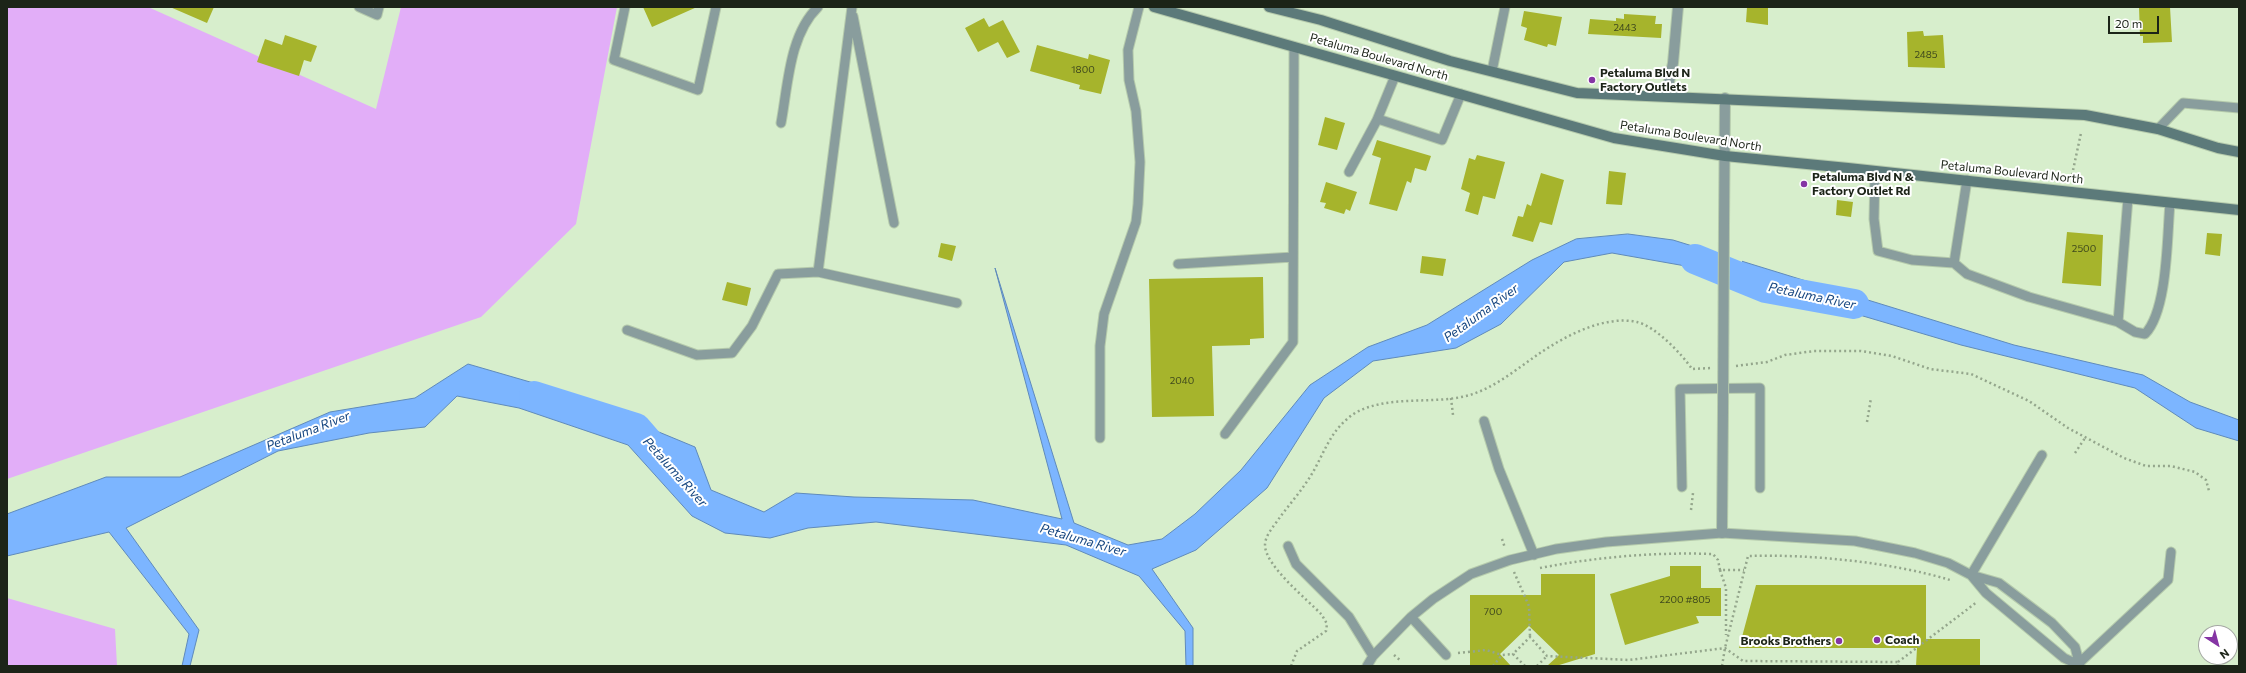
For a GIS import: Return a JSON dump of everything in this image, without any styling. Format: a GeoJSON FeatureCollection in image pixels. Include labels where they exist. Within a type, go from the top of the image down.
{"type":"FeatureCollection","features":[{"type":"Feature","properties":{"kind":"main road","name":"Petaluma Boulevard North"},"geometry":{"type":"LineString","coordinates":[[1154,7],[1166,9],[1614,138],[1725,156],[1967,180],[2239,210]]}},
{"type":"Feature","properties":{"kind":"main road","name":"Petaluma Boulevard North"},"geometry":{"type":"LineString","coordinates":[[1269,7],[1321,20],[1450,61],[1577,93],[1725,98],[1760,102],[2085,115],[2158,129],[2218,148],[2239,152]]}},
{"type":"Feature","properties":{"kind":"street"},"geometry":{"type":"LineString","coordinates":[[1666,96],[1673,63],[1678,7]]}},
{"type":"Feature","properties":{"kind":"street"},"geometry":{"type":"LineString","coordinates":[[1722,533],[1725,98]]}},
{"type":"Feature","properties":{"kind":"lane"},"geometry":{"type":"LineString","coordinates":[[359,7],[377,15],[379,7]]}},
{"type":"Feature","properties":{"kind":"lane"},"geometry":{"type":"LineString","coordinates":[[625,7],[614,60],[698,90],[716,7]]}},
{"type":"Feature","properties":{"kind":"lane"},"geometry":{"type":"LineString","coordinates":[[781,123],[793,54],[809,16],[818,7]]}},
{"type":"Feature","properties":{"kind":"lane"},"geometry":{"type":"LineString","coordinates":[[852,7],[894,223]]}},
{"type":"Feature","properties":{"kind":"lane"},"geometry":{"type":"LineString","coordinates":[[818,272],[852,7]]}},
{"type":"Feature","properties":{"kind":"lane"},"geometry":{"type":"LineString","coordinates":[[1100,438],[1100,346],[1104,314],[1136,222],[1138,204],[1140,162],[1136,111],[1129,80],[1128,50],[1139,7]]}},
{"type":"Feature","properties":{"kind":"lane"},"geometry":{"type":"LineString","coordinates":[[1492,71],[1505,7]]}},
{"type":"Feature","properties":{"kind":"lane"},"geometry":{"type":"LineString","coordinates":[[1224,434],[1293,342],[1294,47]]}},
{"type":"Feature","properties":{"kind":"lane"},"geometry":{"type":"LineString","coordinates":[[1349,172],[1378,118],[1395,76]]}},
{"type":"Feature","properties":{"kind":"lane"},"geometry":{"type":"LineString","coordinates":[[1378,118],[1442,140],[1461,94]]}},
{"type":"Feature","properties":{"kind":"lane"},"geometry":{"type":"LineString","coordinates":[[2158,129],[2183,103],[2239,108]]}},
{"type":"Feature","properties":{"kind":"lane"},"geometry":{"type":"LineString","coordinates":[[1875,171],[1874,219],[1878,252],[1912,260],[1954,263],[1967,274],[2029,296],[2118,322],[2135,332],[2145,334],[2152,326],[2161,300],[2170,203]]}},
{"type":"Feature","properties":{"kind":"lane"},"geometry":{"type":"LineString","coordinates":[[1954,263],[1967,180]]}},
{"type":"Feature","properties":{"kind":"lane"},"geometry":{"type":"LineString","coordinates":[[2118,322],[2128,198]]}},
{"type":"Feature","properties":{"kind":"lane"},"geometry":{"type":"LineString","coordinates":[[1178,264],[1293,257]]}},
{"type":"Feature","properties":{"kind":"lane"},"geometry":{"type":"LineString","coordinates":[[627,330],[697,355],[732,353],[752,326],[778,274],[818,272],[957,303]]}},
{"type":"Feature","properties":{"kind":"lane"},"geometry":{"type":"LineString","coordinates":[[1682,487],[1680,389],[1760,388],[1760,488]]}},
{"type":"Feature","properties":{"kind":"lane"},"geometry":{"type":"LineString","coordinates":[[1484,421],[1499,469],[1534,555]]}},
{"type":"Feature","properties":{"kind":"lane"},"geometry":{"type":"LineString","coordinates":[[1971,575],[2042,455]]}},
{"type":"Feature","properties":{"kind":"lane"},"geometry":{"type":"LineString","coordinates":[[1367,666],[1373,656],[1433,598],[1471,574],[1510,560],[1556,549],[1606,542],[1722,533],[1855,541],[1915,553],[1948,563],[1971,575],[1999,583],[2052,623],[2075,648],[2079,665]]}},
{"type":"Feature","properties":{"kind":"lane"},"geometry":{"type":"LineString","coordinates":[[1288,546],[1296,564],[1349,618],[1373,656]]}},
{"type":"Feature","properties":{"kind":"lane"},"geometry":{"type":"LineString","coordinates":[[2079,665],[2168,580],[2171,552]]}},
{"type":"Feature","properties":{"kind":"lane"},"geometry":{"type":"LineString","coordinates":[[1971,575],[1986,593],[2064,658],[2079,665]]}},
{"type":"Feature","properties":{"kind":"lane"},"geometry":{"type":"LineString","coordinates":[[1412,617],[1446,655]]}},
{"type":"Feature","properties":{"kind":"path"},"geometry":{"type":"LineString","coordinates":[[2072,175],[2081,133]]}},
{"type":"Feature","properties":{"kind":"path"},"geometry":{"type":"LineString","coordinates":[[1291,666],[1297,651],[1326,631],[1327,624],[1322,615],[1277,570],[1269,559],[1265,545],[1270,533],[1311,476],[1334,433],[1347,419],[1360,410],[1384,403],[1471,395],[1492,385],[1560,340],[1609,321],[1638,322],[1668,343],[1685,359],[1692,369],[1714,368]]}},
{"type":"Feature","properties":{"kind":"path"},"geometry":{"type":"LineString","coordinates":[[1728,366],[1750,365],[1767,362],[1785,355],[1814,351],[1861,351],[1892,356],[1930,369],[1972,374],[2029,401],[2068,428],[2124,458],[2146,466],[2171,466],[2195,472],[2206,480],[2209,492]]}},
{"type":"Feature","properties":{"kind":"path"},"geometry":{"type":"LineString","coordinates":[[1451,398],[1454,415]]}},
{"type":"Feature","properties":{"kind":"path"},"geometry":{"type":"LineString","coordinates":[[1867,422],[1871,398]]}},
{"type":"Feature","properties":{"kind":"path"},"geometry":{"type":"LineString","coordinates":[[2075,454],[2085,438]]}},
{"type":"Feature","properties":{"kind":"path"},"geometry":{"type":"LineString","coordinates":[[1502,539],[1505,548]]}},
{"type":"Feature","properties":{"kind":"path"},"geometry":{"type":"LineString","coordinates":[[1538,568],[1608,557],[1693,553],[1713,554],[1718,560],[1726,588],[1726,640],[1722,666]]}},
{"type":"Feature","properties":{"kind":"path"},"geometry":{"type":"LineString","coordinates":[[1726,640],[1748,556],[1779,555],[1894,567],[1929,573],[1954,581]]}},
{"type":"Feature","properties":{"kind":"path"},"geometry":{"type":"LineString","coordinates":[[1720,570],[1744,570]]}},
{"type":"Feature","properties":{"kind":"path"},"geometry":{"type":"LineString","coordinates":[[1509,575],[1523,572]]}},
{"type":"Feature","properties":{"kind":"path"},"geometry":{"type":"LineString","coordinates":[[1515,573],[1529,606],[1530,638],[1547,656],[1629,660],[1725,648],[1743,661],[1898,662],[1983,598]]}},
{"type":"Feature","properties":{"kind":"path"},"geometry":{"type":"LineString","coordinates":[[1446,655],[1486,650],[1502,655],[1513,654],[1530,638]]}},
{"type":"Feature","properties":{"kind":"path"},"geometry":{"type":"LineString","coordinates":[[1390,659],[1398,650]]}},
{"type":"Feature","properties":{"kind":"path"},"geometry":{"type":"LineString","coordinates":[[1513,654],[1525,666]]}},
{"type":"Feature","properties":{"kind":"path"},"geometry":{"type":"LineString","coordinates":[[1394,655],[1401,662]]}},
{"type":"Feature","properties":{"kind":"path"},"geometry":{"type":"LineString","coordinates":[[1493,666],[1502,655]]}},
{"type":"Feature","properties":{"kind":"path"},"geometry":{"type":"LineString","coordinates":[[1537,666],[1547,656]]}},
{"type":"Feature","properties":{"kind":"shaded area"},"geometry":{"type":"Polygon","coordinates":[[[7,7],[148,7],[376,109],[401,7],[617,7],[576,224],[481,317],[7,479],[7,7]]]}},
{"type":"Feature","properties":{"kind":"shaded area"},"geometry":{"type":"Polygon","coordinates":[[[7,598],[115,629],[117,666],[7,666],[7,598]]]}},
{"type":"Feature","properties":{"kind":"water"},"geometry":{"type":"Polygon","coordinates":[[[1628,234],[1673,240],[2014,345],[2143,375],[2190,402],[2239,420],[2239,441],[2196,428],[2135,388],[1961,345],[1863,316],[1776,282],[1612,253],[1564,262],[1501,324],[1456,348],[1373,361],[1324,398],[1267,488],[1196,550],[1152,569],[1193,628],[1193,666],[1186,666],[1185,631],[1139,576],[1066,545],[876,522],[808,528],[770,538],[725,533],[692,516],[628,445],[519,408],[457,396],[425,427],[369,433],[278,451],[126,528],[199,630],[190,666],[182,666],[189,634],[109,532],[7,556],[7,514],[106,477],[180,477],[330,412],[415,398],[468,364],[537,384],[595,423],[654,430],[695,447],[711,490],[764,512],[796,493],[854,497],[973,500],[1062,519],[995,268],[1074,523],[1128,545],[1162,539],[1195,514],[1241,470],[1310,385],[1368,347],[1427,325],[1532,260],[1576,239],[1628,234]]]}},
{"type":"Feature","properties":{"kind":"pier"},"geometry":{"type":"Polygon","coordinates":[[[1698,246],[1742,260],[1742,278],[1699,270],[1698,246]]]}},
{"type":"Feature","properties":{"kind":"building"},"geometry":{"type":"Polygon","coordinates":[[[170,7],[214,7],[207,23],[170,7]]]}},
{"type":"Feature","properties":{"kind":"building"},"geometry":{"type":"Polygon","coordinates":[[[643,7],[697,7],[652,27],[643,7]]]}},
{"type":"Feature","properties":{"kind":"building"},"geometry":{"type":"Polygon","coordinates":[[[1747,7],[1768,7],[1768,25],[1746,22],[1747,7]]]}},
{"type":"Feature","properties":{"kind":"building"},"geometry":{"type":"Polygon","coordinates":[[[2139,7],[2170,7],[2172,42],[2143,43],[2143,36],[2140,36],[2139,7]]]}},
{"type":"Feature","properties":{"kind":"building"},"geometry":{"type":"Polygon","coordinates":[[[1524,11],[1562,17],[1556,46],[1548,44],[1547,47],[1524,40],[1527,28],[1521,26],[1524,11]]]}},
{"type":"Feature","properties":{"kind":"building"},"geometry":{"type":"Polygon","coordinates":[[[1624,14],[1656,16],[1655,24],[1662,24],[1661,38],[1588,34],[1590,19],[1616,21],[1616,18],[1624,19],[1624,14]]]}},
{"type":"Feature","properties":{"kind":"building"},"geometry":{"type":"Polygon","coordinates":[[[984,18],[989,27],[1003,20],[1020,52],[1007,58],[998,42],[978,52],[965,28],[984,18]]]}},
{"type":"Feature","properties":{"kind":"building"},"geometry":{"type":"Polygon","coordinates":[[[1923,31],[1924,36],[1943,35],[1945,68],[1908,67],[1907,32],[1923,31]]]}},
{"type":"Feature","properties":{"kind":"building"},"geometry":{"type":"Polygon","coordinates":[[[285,35],[317,46],[311,62],[304,60],[299,76],[257,62],[265,39],[282,45],[285,35]]]}},
{"type":"Feature","properties":{"kind":"building"},"geometry":{"type":"Polygon","coordinates":[[[1037,45],[1088,59],[1089,54],[1110,60],[1101,94],[1079,89],[1080,85],[1030,71],[1037,45]]]}},
{"type":"Feature","properties":{"kind":"building"},"geometry":{"type":"Polygon","coordinates":[[[1325,117],[1345,123],[1337,150],[1318,145],[1325,117]]]}},
{"type":"Feature","properties":{"kind":"building"},"geometry":{"type":"Polygon","coordinates":[[[1377,140],[1431,156],[1426,171],[1415,168],[1411,183],[1407,181],[1397,211],[1369,204],[1381,158],[1372,155],[1377,140]]]}},
{"type":"Feature","properties":{"kind":"building"},"geometry":{"type":"Polygon","coordinates":[[[1477,155],[1505,162],[1495,199],[1483,196],[1478,215],[1465,211],[1470,193],[1461,189],[1469,158],[1475,160],[1477,155]]]}},
{"type":"Feature","properties":{"kind":"building"},"geometry":{"type":"Polygon","coordinates":[[[1609,171],[1626,173],[1622,205],[1606,204],[1609,171]]]}},
{"type":"Feature","properties":{"kind":"building"},"geometry":{"type":"Polygon","coordinates":[[[1541,173],[1564,180],[1552,225],[1540,222],[1533,242],[1512,236],[1518,216],[1523,217],[1527,204],[1531,206],[1541,173]]]}},
{"type":"Feature","properties":{"kind":"building"},"geometry":{"type":"Polygon","coordinates":[[[1326,182],[1357,192],[1350,211],[1346,209],[1344,214],[1324,208],[1326,203],[1320,202],[1326,182]]]}},
{"type":"Feature","properties":{"kind":"building"},"geometry":{"type":"Polygon","coordinates":[[[1837,200],[1853,202],[1851,217],[1836,215],[1837,200]]]}},
{"type":"Feature","properties":{"kind":"building"},"geometry":{"type":"Polygon","coordinates":[[[2067,232],[2103,235],[2101,286],[2062,283],[2067,232]]]}},
{"type":"Feature","properties":{"kind":"building"},"geometry":{"type":"Polygon","coordinates":[[[2207,233],[2222,234],[2220,256],[2205,254],[2207,233]]]}},
{"type":"Feature","properties":{"kind":"building"},"geometry":{"type":"Polygon","coordinates":[[[941,243],[956,246],[952,261],[938,257],[941,243]]]}},
{"type":"Feature","properties":{"kind":"building"},"geometry":{"type":"Polygon","coordinates":[[[1422,256],[1446,259],[1443,276],[1420,273],[1422,256]]]}},
{"type":"Feature","properties":{"kind":"building"},"geometry":{"type":"Polygon","coordinates":[[[1263,277],[1264,338],[1250,339],[1250,345],[1212,346],[1214,416],[1152,417],[1149,279],[1263,277]]]}},
{"type":"Feature","properties":{"kind":"building"},"geometry":{"type":"Polygon","coordinates":[[[727,282],[751,288],[747,306],[722,300],[727,282]]]}},
{"type":"Feature","properties":{"kind":"building"},"geometry":{"type":"Polygon","coordinates":[[[1670,566],[1701,566],[1701,588],[1721,588],[1721,616],[1696,616],[1699,623],[1625,645],[1610,594],[1670,576],[1670,566]]]}},
{"type":"Feature","properties":{"kind":"building"},"geometry":{"type":"Polygon","coordinates":[[[1541,574],[1595,574],[1595,654],[1556,666],[1547,666],[1559,655],[1529,626],[1500,654],[1511,666],[1470,666],[1470,595],[1541,595],[1541,574]]]}},
{"type":"Feature","properties":{"kind":"building"},"geometry":{"type":"Polygon","coordinates":[[[1756,585],[1926,585],[1926,639],[1980,639],[1980,666],[1916,666],[1917,648],[1739,648],[1756,585]]]}},
{"type":"Feature","properties":{"kind":"waterway","name":"Petaluma River"},"geometry":{"type":"LineString","coordinates":[[1695,259],[1766,288],[1854,304]]}},
{"type":"Feature","properties":{"kind":"waterway","name":"Petaluma River"},"geometry":{"type":"LineString","coordinates":[[534,396],[636,428],[662,458]]}},
{"type":"Feature","properties":{"kind":"place","name":"Petaluma Blvd N Factory Outlets"},"geometry":{"type":"Point","coordinates":[1592,80]}},
{"type":"Feature","properties":{"kind":"place","name":"Petaluma Blvd N & Factory Outlet Rd"},"geometry":{"type":"Point","coordinates":[1804,184]}},
{"type":"Feature","properties":{"kind":"place","name":"Coach"},"geometry":{"type":"Point","coordinates":[1877,640]}},
{"type":"Feature","properties":{"kind":"place","name":"Brooks Brothers"},"geometry":{"type":"Point","coordinates":[1839,641]}}]}
